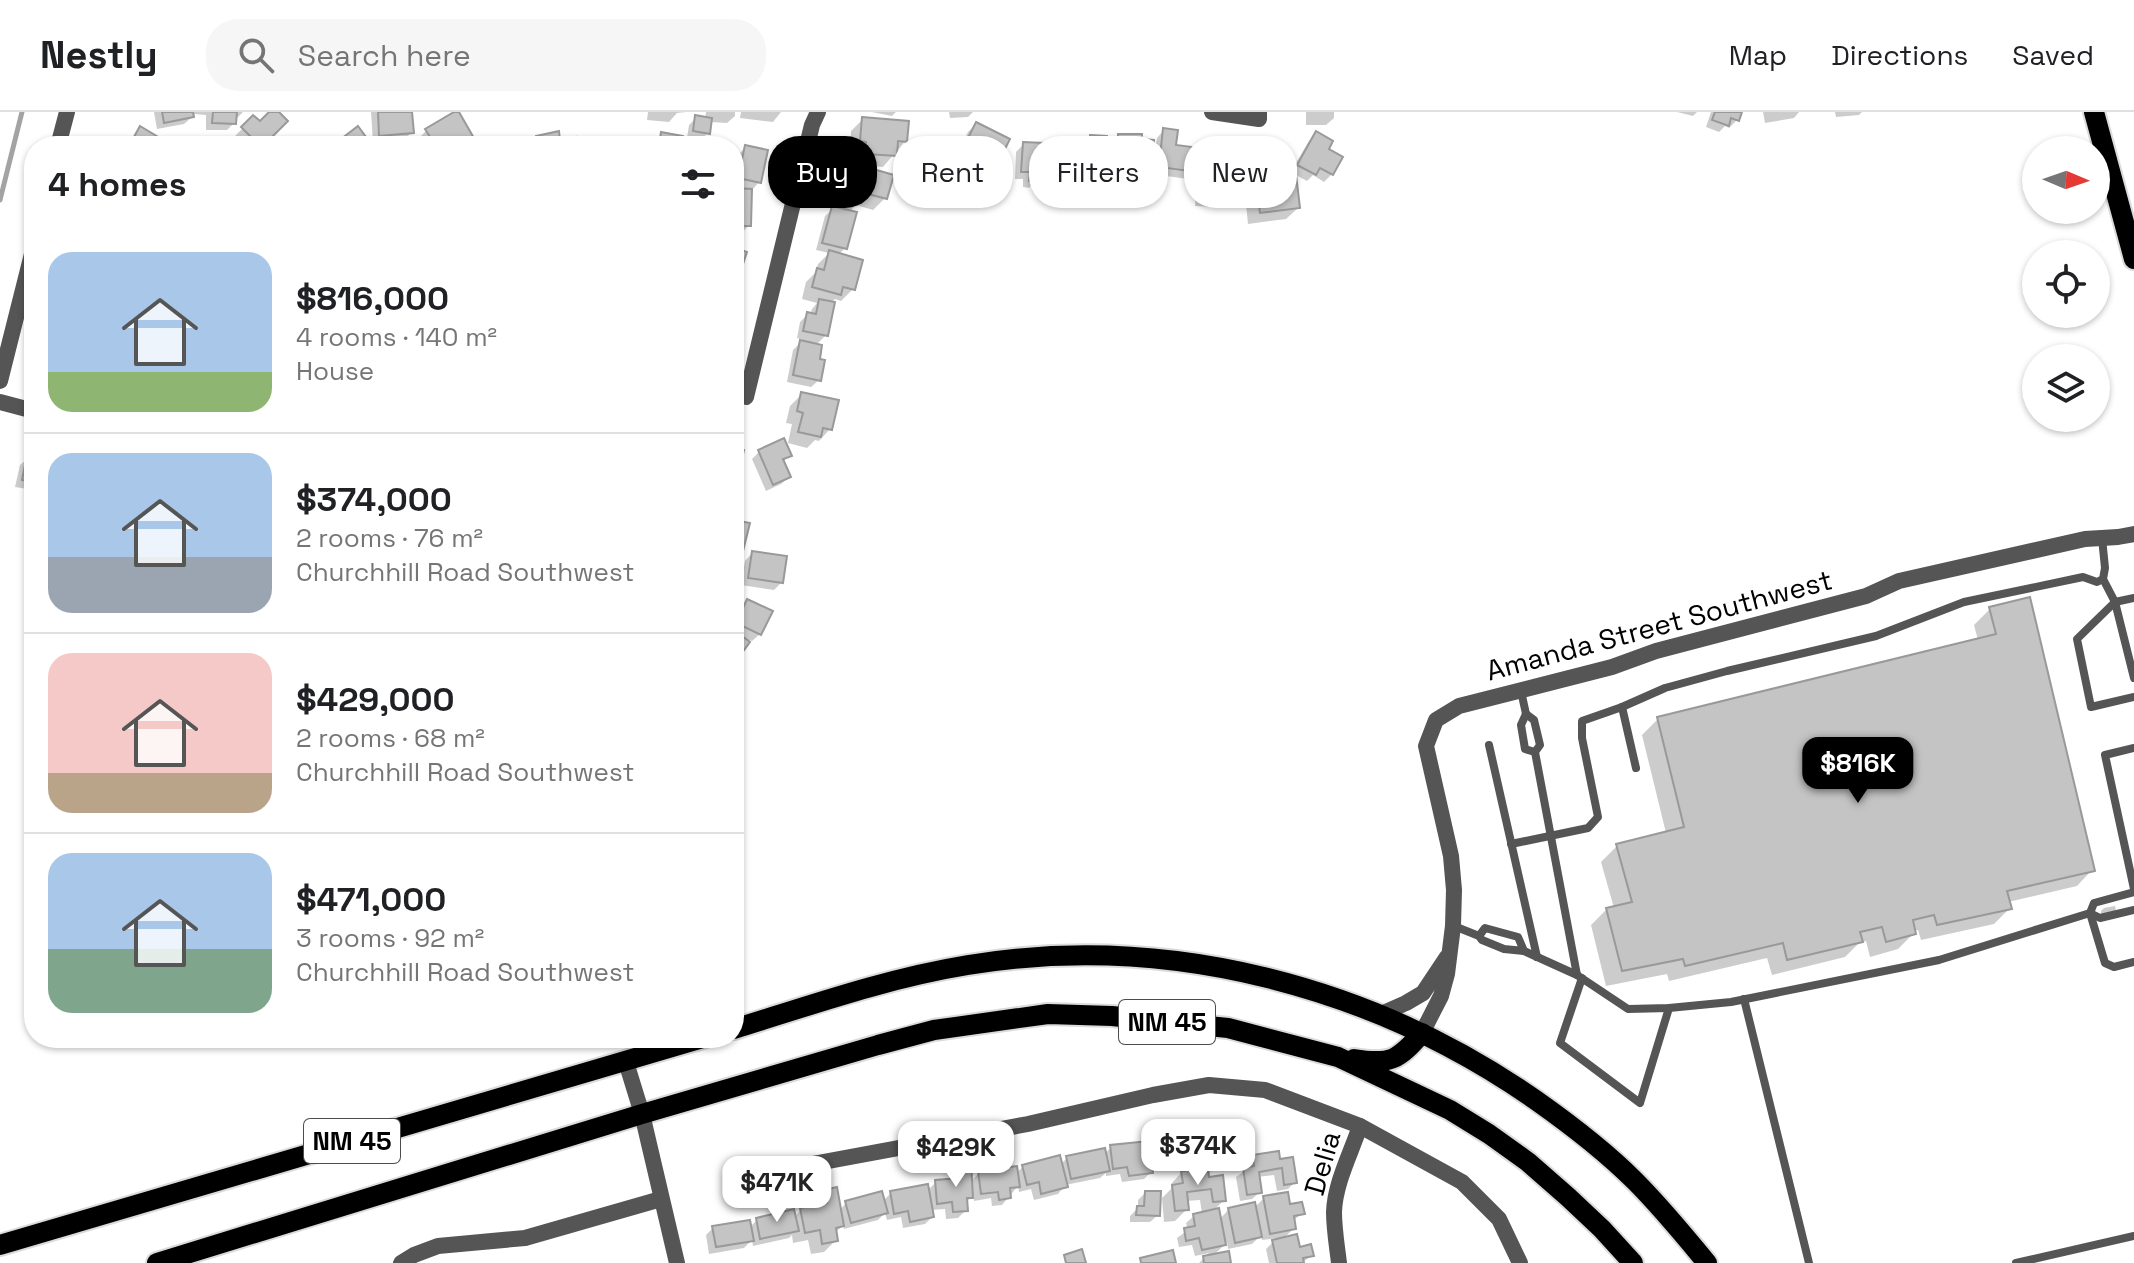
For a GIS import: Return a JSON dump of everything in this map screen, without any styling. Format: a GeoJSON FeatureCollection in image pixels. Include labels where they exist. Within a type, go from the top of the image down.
{"type":"FeatureCollection","features":[{"type":"Feature","properties":{"kind":"main road"},"geometry":{"type":"LineString","coordinates":[[2094,112],[2134,259]]}},
{"type":"Feature","properties":{"kind":"main road","name":"NM 45"},"geometry":{"type":"LineString","coordinates":[[744,1026],[911,977],[969,965],[1073,956],[1176,960],[1290,983],[1381,1014],[1448,1045],[1512,1083],[1598,1147],[1634,1180],[1707,1263]]}},
{"type":"Feature","properties":{"kind":"main road","name":"NM 45"},"geometry":{"type":"LineString","coordinates":[[157,1263],[642,1114],[934,1030],[1048,1014],[1112,1016],[1228,1028],[1338,1057],[1450,1110],[1489,1134],[1528,1162],[1568,1197],[1633,1263]]}},
{"type":"Feature","properties":{"kind":"main road"},"geometry":{"type":"LineString","coordinates":[[1338,1057],[1386,1061],[1402,1056],[1422,1033]]}},
{"type":"Feature","properties":{"kind":"main road","name":"NM 45"},"geometry":{"type":"LineString","coordinates":[[0,1245],[671,1048]]}},
{"type":"Feature","properties":{"kind":"street"},"geometry":{"type":"LineString","coordinates":[[61,136],[67,112]]}},
{"type":"Feature","properties":{"kind":"street"},"geometry":{"type":"LineString","coordinates":[[744,380],[818,112]]}},
{"type":"Feature","properties":{"kind":"street"},"geometry":{"type":"LineString","coordinates":[[1212,112],[1259,115]]}},
{"type":"Feature","properties":{"kind":"street"},"geometry":{"type":"LineString","coordinates":[[0,381],[24,286]]}},
{"type":"Feature","properties":{"kind":"street"},"geometry":{"type":"LineString","coordinates":[[0,402],[24,408]]}},
{"type":"Feature","properties":{"kind":"street","name":"Amanda Street Southwest"},"geometry":{"type":"LineString","coordinates":[[1422,1033],[1441,996],[1453,926],[1451,856],[1426,746],[1436,720],[1459,706],[1866,596],[1899,581],[2027,550],[2134,534]]}},
{"type":"Feature","properties":{"kind":"street","name":"Amanda Street Southwest"},"geometry":{"type":"LineString","coordinates":[[1381,1014],[1423,993],[1448,956]]}},
{"type":"Feature","properties":{"kind":"street"},"geometry":{"type":"LineString","coordinates":[[626,1062],[642,1114],[677,1263]]}},
{"type":"Feature","properties":{"kind":"street"},"geometry":{"type":"LineString","coordinates":[[742,1165],[780,1170],[1028,1124],[1209,1085],[1265,1090],[1360,1126],[1462,1182],[1499,1219],[1520,1263]]}},
{"type":"Feature","properties":{"kind":"street","name":"Delia"},"geometry":{"type":"LineString","coordinates":[[1339,1263],[1334,1209],[1338,1187],[1360,1126]]}},
{"type":"Feature","properties":{"kind":"street"},"geometry":{"type":"LineString","coordinates":[[401,1263],[438,1246],[525,1238],[661,1199]]}},
{"type":"Feature","properties":{"kind":"lane"},"geometry":{"type":"LineString","coordinates":[[2102,538],[2103,579],[2115,602],[2134,678]]}},
{"type":"Feature","properties":{"kind":"lane"},"geometry":{"type":"LineString","coordinates":[[1511,844],[1588,828],[1598,817],[1582,738],[1582,721],[1665,688],[1876,636],[1964,602],[2083,577],[2097,582],[2103,579]]}},
{"type":"Feature","properties":{"kind":"lane"},"geometry":{"type":"LineString","coordinates":[[2134,598],[2115,602],[2077,639],[2091,707],[2134,697]]}},
{"type":"Feature","properties":{"kind":"lane"},"geometry":{"type":"LineString","coordinates":[[1521,691],[1526,714],[1521,725],[1525,749],[1535,752]]}},
{"type":"Feature","properties":{"kind":"lane"},"geometry":{"type":"LineString","coordinates":[[1622,707],[1636,768]]}},
{"type":"Feature","properties":{"kind":"lane"},"geometry":{"type":"LineString","coordinates":[[1526,714],[1534,720],[1540,745],[1535,752],[1580,976],[1560,1043],[1640,1103],[1669,1008]]}},
{"type":"Feature","properties":{"kind":"lane"},"geometry":{"type":"LineString","coordinates":[[1489,745],[1537,957]]}},
{"type":"Feature","properties":{"kind":"lane"},"geometry":{"type":"LineString","coordinates":[[2134,748],[2105,755],[2134,890],[2094,903],[2090,913],[2105,963],[2114,967],[2134,962]]}},
{"type":"Feature","properties":{"kind":"lane"},"geometry":{"type":"LineString","coordinates":[[2123,841],[2134,838]]}},
{"type":"Feature","properties":{"kind":"lane"},"geometry":{"type":"LineString","coordinates":[[1453,926],[1504,949],[1524,951],[1580,976],[1628,1009],[1669,1008],[1744,999],[1939,960],[2090,913],[2100,918],[2134,910]]}},
{"type":"Feature","properties":{"kind":"lane"},"geometry":{"type":"LineString","coordinates":[[1479,936],[1485,928],[1518,937],[1524,951]]}},
{"type":"Feature","properties":{"kind":"lane"},"geometry":{"type":"LineString","coordinates":[[1744,999],[1809,1263]]}},
{"type":"Feature","properties":{"kind":"lane"},"geometry":{"type":"LineString","coordinates":[[2016,1263],[2134,1236]]}},
{"type":"Feature","properties":{"kind":"building"},"geometry":{"type":"Polygon","coordinates":[[[162,112],[193,112],[194,117],[164,123],[162,112]]]}},
{"type":"Feature","properties":{"kind":"building"},"geometry":{"type":"Polygon","coordinates":[[[213,112],[237,112],[236,124],[212,123],[213,112]]]}},
{"type":"Feature","properties":{"kind":"building"},"geometry":{"type":"Polygon","coordinates":[[[269,112],[279,112],[288,121],[273,136],[250,136],[241,127],[253,115],[260,121],[269,112]]]}},
{"type":"Feature","properties":{"kind":"building"},"geometry":{"type":"Polygon","coordinates":[[[378,112],[412,112],[414,133],[379,136],[378,112]]]}},
{"type":"Feature","properties":{"kind":"building"},"geometry":{"type":"Polygon","coordinates":[[[459,112],[473,136],[430,136],[425,129],[459,112]]]}},
{"type":"Feature","properties":{"kind":"building"},"geometry":{"type":"Polygon","coordinates":[[[1715,112],[1742,112],[1739,121],[1731,118],[1729,126],[1712,120],[1715,112]]]}},
{"type":"Feature","properties":{"kind":"building"},"geometry":{"type":"Polygon","coordinates":[[[695,115],[712,118],[710,134],[693,131],[695,115]]]}},
{"type":"Feature","properties":{"kind":"building"},"geometry":{"type":"Polygon","coordinates":[[[862,117],[909,121],[908,136],[893,136],[893,156],[877,155],[877,136],[860,136],[862,117]]]}},
{"type":"Feature","properties":{"kind":"building"},"geometry":{"type":"Polygon","coordinates":[[[976,122],[1004,136],[969,136],[976,122]]]}},
{"type":"Feature","properties":{"kind":"building"},"geometry":{"type":"Polygon","coordinates":[[[140,126],[157,136],[134,136],[140,126]]]}},
{"type":"Feature","properties":{"kind":"building"},"geometry":{"type":"Polygon","coordinates":[[[358,126],[365,136],[345,136],[358,126]]]}},
{"type":"Feature","properties":{"kind":"building"},"geometry":{"type":"Polygon","coordinates":[[[1163,128],[1178,130],[1176,145],[1184,146],[1184,170],[1168,168],[1168,136],[1162,136],[1163,128]]]}},
{"type":"Feature","properties":{"kind":"building"},"geometry":{"type":"Polygon","coordinates":[[[559,131],[560,136],[536,136],[559,131]]]}},
{"type":"Feature","properties":{"kind":"building"},"geometry":{"type":"Polygon","coordinates":[[[1316,131],[1333,141],[1329,149],[1343,157],[1333,175],[1320,168],[1316,175],[1297,165],[1316,131]]]}},
{"type":"Feature","properties":{"kind":"building"},"geometry":{"type":"Polygon","coordinates":[[[661,132],[683,136],[660,136],[661,132]]]}},
{"type":"Feature","properties":{"kind":"building"},"geometry":{"type":"Polygon","coordinates":[[[1118,134],[1142,134],[1142,136],[1118,134]]]}},
{"type":"Feature","properties":{"kind":"building"},"geometry":{"type":"Polygon","coordinates":[[[1023,142],[1029,142],[1029,172],[1021,172],[1023,142]]]}},
{"type":"Feature","properties":{"kind":"building"},"geometry":{"type":"Polygon","coordinates":[[[745,145],[768,150],[761,183],[744,179],[745,145]]]}},
{"type":"Feature","properties":{"kind":"building"},"geometry":{"type":"Polygon","coordinates":[[[877,170],[893,175],[887,199],[877,196],[877,170]]]}},
{"type":"Feature","properties":{"kind":"building"},"geometry":{"type":"Polygon","coordinates":[[[1297,183],[1300,208],[1260,213],[1259,208],[1297,208],[1297,183]]]}},
{"type":"Feature","properties":{"kind":"building"},"geometry":{"type":"Polygon","coordinates":[[[744,189],[752,189],[751,226],[744,226],[744,189]]]}},
{"type":"Feature","properties":{"kind":"building"},"geometry":{"type":"Polygon","coordinates":[[[831,208],[857,212],[847,249],[822,243],[831,208]]]}},
{"type":"Feature","properties":{"kind":"building"},"geometry":{"type":"Polygon","coordinates":[[[829,250],[863,260],[855,290],[843,287],[841,295],[812,287],[817,268],[824,270],[829,250]]]}},
{"type":"Feature","properties":{"kind":"building"},"geometry":{"type":"Polygon","coordinates":[[[819,299],[835,302],[828,336],[803,331],[807,312],[816,314],[819,299]]]}},
{"type":"Feature","properties":{"kind":"building"},"geometry":{"type":"Polygon","coordinates":[[[800,340],[822,345],[820,359],[825,360],[821,381],[793,375],[800,340]]]}},
{"type":"Feature","properties":{"kind":"building"},"geometry":{"type":"Polygon","coordinates":[[[801,392],[839,400],[832,430],[823,428],[821,437],[798,432],[803,413],[797,411],[801,392]]]}},
{"type":"Feature","properties":{"kind":"building"},"geometry":{"type":"Polygon","coordinates":[[[784,438],[792,456],[783,459],[791,477],[773,485],[758,450],[784,438]]]}},
{"type":"Feature","properties":{"kind":"building"},"geometry":{"type":"Polygon","coordinates":[[[744,522],[750,523],[744,547],[744,522]]]}},
{"type":"Feature","properties":{"kind":"building"},"geometry":{"type":"Polygon","coordinates":[[[752,551],[787,556],[783,583],[748,578],[752,551]]]}},
{"type":"Feature","properties":{"kind":"building"},"geometry":{"type":"Polygon","coordinates":[[[2030,597],[2095,871],[2007,891],[2012,909],[1937,925],[1934,915],[1913,920],[1916,934],[1886,942],[1882,927],[1860,932],[1863,942],[1787,960],[1783,943],[1685,966],[1683,959],[1622,971],[1606,908],[1632,902],[1616,844],[1684,827],[1657,717],[1996,634],[1989,607],[2030,597]]]}},
{"type":"Feature","properties":{"kind":"building"},"geometry":{"type":"Polygon","coordinates":[[[747,599],[773,611],[761,635],[744,627],[747,599]]]}},
{"type":"Feature","properties":{"kind":"building"},"geometry":{"type":"Polygon","coordinates":[[[1149,1141],[1153,1173],[1129,1176],[1127,1167],[1113,1169],[1110,1145],[1149,1141]]]}},
{"type":"Feature","properties":{"kind":"building"},"geometry":{"type":"Polygon","coordinates":[[[1105,1148],[1110,1171],[1071,1179],[1066,1156],[1105,1148]]]}},
{"type":"Feature","properties":{"kind":"building"},"geometry":{"type":"Polygon","coordinates":[[[1279,1151],[1280,1159],[1293,1157],[1297,1183],[1284,1185],[1282,1168],[1259,1172],[1262,1193],[1247,1195],[1243,1168],[1254,1166],[1252,1155],[1279,1151]]]}},
{"type":"Feature","properties":{"kind":"building"},"geometry":{"type":"Polygon","coordinates":[[[1060,1155],[1068,1187],[1041,1194],[1039,1182],[1027,1185],[1022,1165],[1060,1155]]]}},
{"type":"Feature","properties":{"kind":"building"},"geometry":{"type":"Polygon","coordinates":[[[971,1162],[973,1198],[967,1198],[968,1211],[953,1212],[952,1202],[937,1204],[935,1180],[960,1178],[959,1163],[971,1162]]]}},
{"type":"Feature","properties":{"kind":"building"},"geometry":{"type":"Polygon","coordinates":[[[1017,1166],[1020,1187],[1010,1188],[1011,1198],[999,1200],[998,1192],[981,1194],[978,1171],[1017,1166]]]}},
{"type":"Feature","properties":{"kind":"building"},"geometry":{"type":"Polygon","coordinates":[[[1208,1168],[1209,1177],[1223,1175],[1226,1201],[1213,1202],[1211,1189],[1187,1192],[1189,1210],[1175,1211],[1172,1185],[1183,1183],[1181,1171],[1208,1168]]]}},
{"type":"Feature","properties":{"kind":"building"},"geometry":{"type":"Polygon","coordinates":[[[928,1184],[934,1217],[910,1222],[908,1211],[894,1214],[890,1191],[928,1184]]]}},
{"type":"Feature","properties":{"kind":"building"},"geometry":{"type":"Polygon","coordinates":[[[837,1187],[844,1226],[836,1228],[838,1241],[822,1244],[820,1230],[805,1233],[800,1208],[827,1203],[824,1190],[837,1187]]]}},
{"type":"Feature","properties":{"kind":"building"},"geometry":{"type":"Polygon","coordinates":[[[882,1191],[888,1213],[851,1223],[845,1201],[882,1191]]]}},
{"type":"Feature","properties":{"kind":"building"},"geometry":{"type":"Polygon","coordinates":[[[1145,1191],[1161,1191],[1160,1216],[1136,1215],[1137,1206],[1144,1206],[1145,1191]]]}},
{"type":"Feature","properties":{"kind":"building"},"geometry":{"type":"Polygon","coordinates":[[[1288,1192],[1290,1204],[1302,1202],[1305,1214],[1294,1216],[1296,1229],[1270,1234],[1263,1196],[1288,1192]]]}},
{"type":"Feature","properties":{"kind":"building"},"geometry":{"type":"Polygon","coordinates":[[[1255,1202],[1262,1237],[1235,1243],[1228,1208],[1255,1202]]]}},
{"type":"Feature","properties":{"kind":"building"},"geometry":{"type":"Polygon","coordinates":[[[1219,1208],[1226,1245],[1202,1250],[1199,1238],[1186,1241],[1184,1228],[1195,1226],[1193,1214],[1219,1208]]]}},
{"type":"Feature","properties":{"kind":"building"},"geometry":{"type":"Polygon","coordinates":[[[794,1209],[799,1231],[760,1239],[756,1218],[794,1209]]]}},
{"type":"Feature","properties":{"kind":"building"},"geometry":{"type":"Polygon","coordinates":[[[750,1220],[754,1241],[716,1247],[712,1226],[750,1220]]]}},
{"type":"Feature","properties":{"kind":"building"},"geometry":{"type":"Polygon","coordinates":[[[1297,1234],[1300,1247],[1311,1244],[1314,1256],[1303,1258],[1304,1263],[1277,1263],[1272,1240],[1297,1234]]]}},
{"type":"Feature","properties":{"kind":"building"},"geometry":{"type":"Polygon","coordinates":[[[1082,1249],[1086,1263],[1066,1263],[1064,1255],[1082,1249]]]}},
{"type":"Feature","properties":{"kind":"building"},"geometry":{"type":"Polygon","coordinates":[[[1173,1250],[1176,1263],[1141,1263],[1140,1258],[1173,1250]]]}},
{"type":"Feature","properties":{"kind":"building"},"geometry":{"type":"Polygon","coordinates":[[[1229,1251],[1231,1263],[1204,1263],[1203,1256],[1229,1251]]]}},
{"type":"Feature","properties":{"kind":"waterway"},"geometry":{"type":"LineString","coordinates":[[0,200],[22,112]]}}]}
